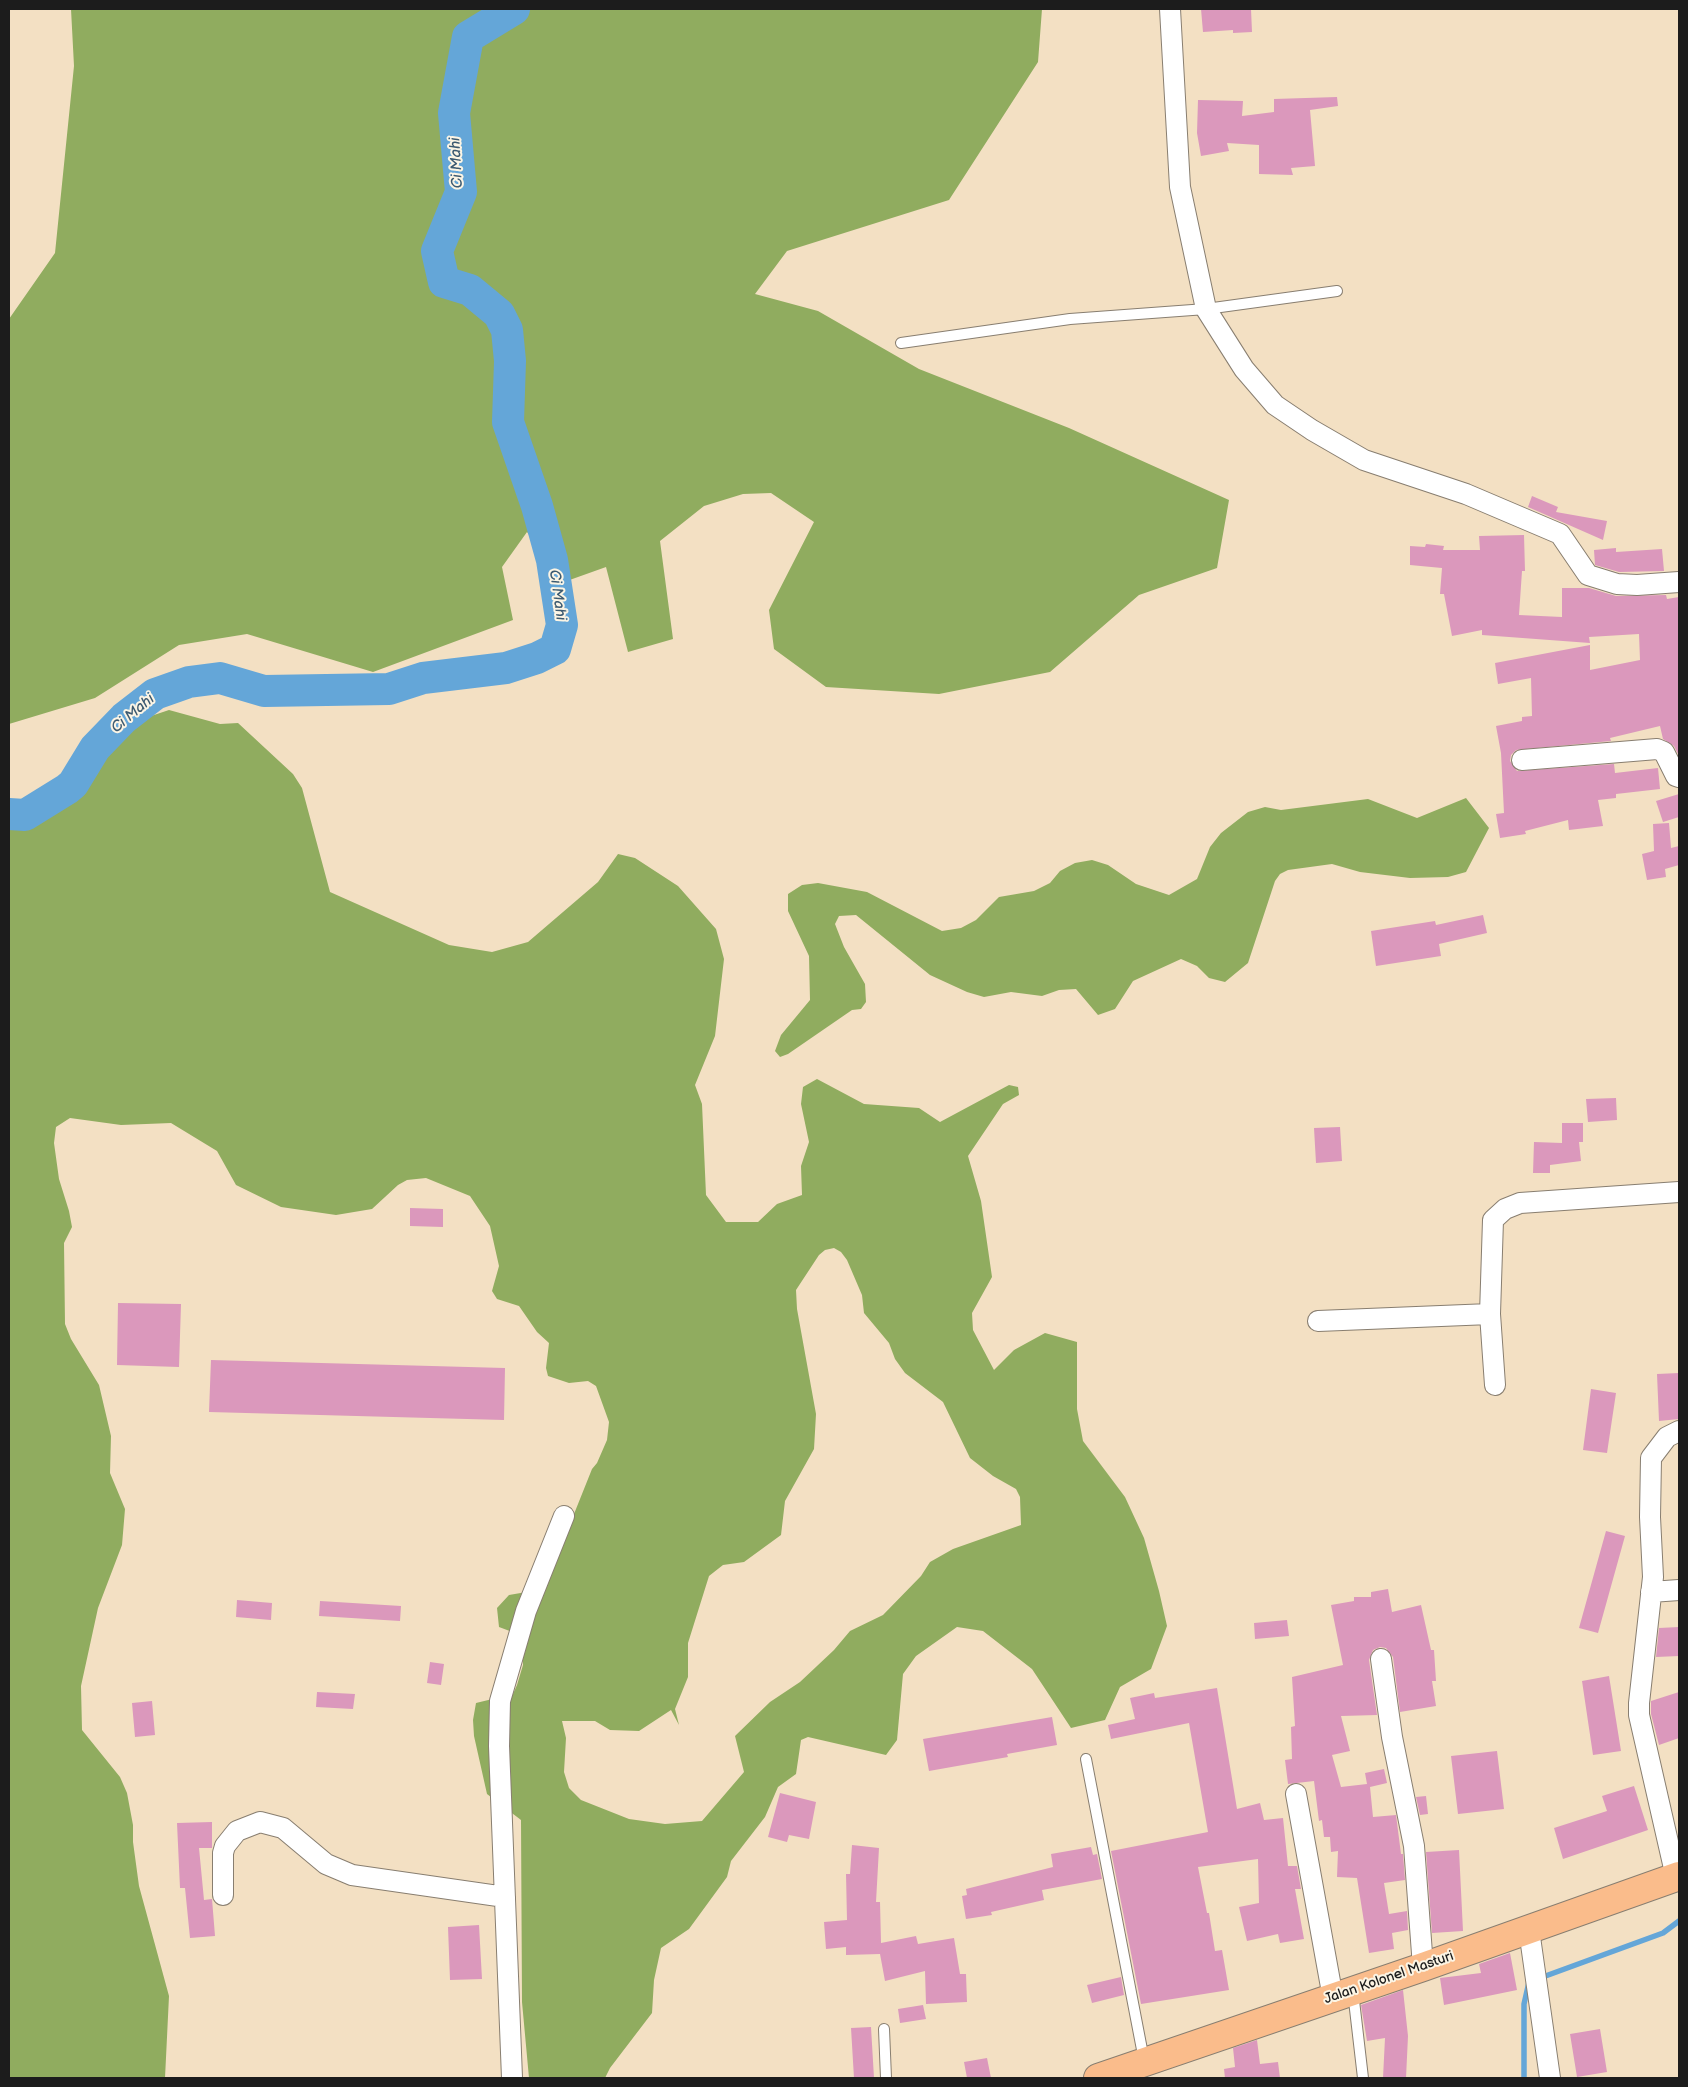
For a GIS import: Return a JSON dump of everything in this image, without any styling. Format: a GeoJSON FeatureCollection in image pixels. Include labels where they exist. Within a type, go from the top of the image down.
{"type":"FeatureCollection","features":[{"type":"Feature","properties":{"kind":"main road","name":"Jalan Kolonel Masturi"},"geometry":{"type":"LineString","coordinates":[[1098,2078],[1423,1967],[1678,1876]]}},
{"type":"Feature","properties":{"kind":"street"},"geometry":{"type":"LineString","coordinates":[[1170,9],[1180,187],[1206,309],[1244,369],[1275,405],[1312,430],[1364,460],[1466,494],[1560,534],[1588,575],[1617,584],[1637,586],[1679,582]]}},
{"type":"Feature","properties":{"kind":"street"},"geometry":{"type":"LineString","coordinates":[[1522,760],[1657,749],[1664,752],[1676,776],[1679,777]]}},
{"type":"Feature","properties":{"kind":"street"},"geometry":{"type":"LineString","coordinates":[[1495,1385],[1490,1314],[1493,1220],[1505,1209],[1520,1203],[1679,1192]]}},
{"type":"Feature","properties":{"kind":"street"},"geometry":{"type":"LineString","coordinates":[[1318,1321],[1490,1314]]}},
{"type":"Feature","properties":{"kind":"street"},"geometry":{"type":"LineString","coordinates":[[1678,1876],[1639,1715],[1653,1577],[1650,1517],[1651,1458],[1667,1437],[1679,1431]]}},
{"type":"Feature","properties":{"kind":"street"},"geometry":{"type":"LineString","coordinates":[[512,2078],[499,1746],[500,1701],[526,1610],[564,1516]]}},
{"type":"Feature","properties":{"kind":"street"},"geometry":{"type":"LineString","coordinates":[[1651,1592],[1679,1590]]}},
{"type":"Feature","properties":{"kind":"street"},"geometry":{"type":"LineString","coordinates":[[1381,1659],[1392,1737],[1414,1846],[1423,1967]]}},
{"type":"Feature","properties":{"kind":"street"},"geometry":{"type":"LineString","coordinates":[[1296,1794],[1343,1994]]}},
{"type":"Feature","properties":{"kind":"street"},"geometry":{"type":"LineString","coordinates":[[223,1895],[222,1861],[225,1846],[237,1830],[260,1822],[283,1828],[326,1864],[352,1875],[505,1897]]}},
{"type":"Feature","properties":{"kind":"street"},"geometry":{"type":"LineString","coordinates":[[1529,1930],[1550,2078]]}},
{"type":"Feature","properties":{"kind":"lane"},"geometry":{"type":"LineString","coordinates":[[902,343],[1070,319],[1206,309],[1337,290]]}},
{"type":"Feature","properties":{"kind":"lane"},"geometry":{"type":"LineString","coordinates":[[1086,1759],[1144,2062]]}},
{"type":"Feature","properties":{"kind":"lane"},"geometry":{"type":"LineString","coordinates":[[1343,1994],[1363,2078]]}},
{"type":"Feature","properties":{"kind":"lane"},"geometry":{"type":"LineString","coordinates":[[884,2029],[886,2078]]}},
{"type":"Feature","properties":{"kind":"green space"},"geometry":{"type":"Polygon","coordinates":[[[71,9],[1042,9],[1038,62],[949,200],[787,251],[755,294],[818,311],[919,369],[1069,428],[1229,500],[1217,568],[1139,595],[1050,672],[939,694],[826,687],[774,649],[769,610],[814,522],[771,493],[743,494],[704,506],[660,541],[673,639],[628,652],[606,567],[564,582],[527,532],[502,567],[513,620],[373,672],[247,634],[179,645],[95,698],[9,724],[9,319],[55,253],[74,66],[71,9]]]}},
{"type":"Feature","properties":{"kind":"green space"},"geometry":{"type":"Polygon","coordinates":[[[169,710],[220,724],[238,723],[293,774],[302,788],[330,892],[449,945],[492,952],[528,942],[598,882],[618,854],[635,858],[678,886],[716,929],[724,959],[715,1036],[695,1085],[702,1104],[706,1195],[726,1222],[758,1222],[777,1204],[802,1195],[801,1166],[809,1142],[801,1104],[803,1087],[817,1079],[864,1104],[919,1108],[940,1122],[1009,1085],[1018,1087],[1019,1095],[1003,1104],[968,1156],[981,1201],[992,1277],[972,1313],[973,1330],[994,1370],[1014,1350],[1045,1333],[1077,1342],[1077,1409],[1083,1441],[1125,1497],[1144,1538],[1167,1626],[1151,1669],[1120,1687],[1105,1720],[1071,1728],[1032,1669],[983,1631],[957,1627],[916,1656],[903,1674],[897,1740],[886,1755],[808,1737],[801,1740],[796,1774],[778,1787],[765,1817],[731,1861],[727,1877],[689,1929],[661,1948],[654,1980],[652,2013],[610,2068],[605,2078],[529,2078],[522,2002],[521,1820],[487,1794],[474,1736],[473,1720],[476,1703],[513,1694],[517,1685],[523,1665],[523,1648],[515,1633],[499,1627],[497,1608],[509,1595],[544,1589],[592,1469],[597,1463],[607,1440],[609,1422],[596,1386],[588,1381],[569,1383],[548,1376],[546,1368],[549,1343],[537,1332],[519,1306],[497,1299],[492,1291],[499,1266],[490,1226],[470,1196],[426,1178],[407,1180],[398,1185],[372,1209],[336,1215],[281,1207],[236,1185],[217,1151],[171,1123],[121,1125],[70,1118],[56,1127],[54,1143],[59,1179],[72,1227],[64,1243],[65,1324],[71,1339],[99,1385],[111,1436],[110,1473],[125,1509],[122,1545],[98,1608],[81,1686],[82,1730],[120,1777],[127,1793],[133,1825],[133,1842],[139,1886],[169,1996],[165,2078],[9,2078],[9,804],[21,799],[77,789],[133,722],[169,710]],[[834,1248],[825,1250],[819,1255],[796,1290],[797,1309],[816,1414],[814,1449],[785,1501],[781,1535],[744,1562],[723,1565],[709,1576],[688,1643],[688,1677],[675,1709],[679,1725],[671,1710],[639,1731],[610,1730],[595,1721],[562,1721],[566,1738],[564,1772],[569,1788],[581,1800],[629,1819],[665,1824],[702,1821],[744,1772],[735,1736],[770,1702],[800,1682],[834,1650],[850,1631],[883,1615],[921,1576],[930,1562],[953,1549],[1021,1525],[1020,1497],[1016,1489],[993,1476],[970,1458],[943,1402],[905,1373],[895,1359],[889,1343],[864,1313],[862,1295],[847,1260],[841,1252],[834,1248]]]}},
{"type":"Feature","properties":{"kind":"green space"},"geometry":{"type":"Polygon","coordinates":[[[1466,798],[1489,828],[1466,872],[1448,877],[1410,878],[1360,872],[1332,864],[1288,870],[1280,874],[1275,881],[1248,963],[1225,982],[1209,978],[1197,966],[1181,959],[1133,981],[1115,1009],[1098,1015],[1076,989],[1059,990],[1042,996],[1011,992],[984,997],[967,992],[930,975],[856,915],[839,916],[835,924],[844,947],[865,984],[866,1002],[861,1009],[852,1010],[788,1054],[780,1057],[775,1051],[781,1035],[810,1000],[809,956],[788,911],[788,894],[802,885],[818,883],[867,892],[942,931],[961,928],[976,920],[999,897],[1034,891],[1050,883],[1060,871],[1075,863],[1092,860],[1108,865],[1136,884],[1169,895],[1197,879],[1210,847],[1221,833],[1248,812],[1265,807],[1281,810],[1368,799],[1417,818],[1466,798]]]}},
{"type":"Feature","properties":{"kind":"building"},"geometry":{"type":"Polygon","coordinates":[[[1201,9],[1251,9],[1252,32],[1233,33],[1233,30],[1203,32],[1201,9]]]}},
{"type":"Feature","properties":{"kind":"building"},"geometry":{"type":"Polygon","coordinates":[[[1337,97],[1338,106],[1310,110],[1315,166],[1291,168],[1293,175],[1259,174],[1259,145],[1227,143],[1229,151],[1201,156],[1197,133],[1198,100],[1243,101],[1242,116],[1274,112],[1274,99],[1337,97]]]}},
{"type":"Feature","properties":{"kind":"building"},"geometry":{"type":"Polygon","coordinates":[[[1532,496],[1558,507],[1556,512],[1607,521],[1603,540],[1528,507],[1532,496]]]}},
{"type":"Feature","properties":{"kind":"building"},"geometry":{"type":"Polygon","coordinates":[[[1524,535],[1525,571],[1522,571],[1519,615],[1562,617],[1562,588],[1589,588],[1616,596],[1666,595],[1667,599],[1679,597],[1679,756],[1674,746],[1663,739],[1660,726],[1610,738],[1611,741],[1516,750],[1511,755],[1510,761],[1517,771],[1614,764],[1615,773],[1658,768],[1660,789],[1616,794],[1616,798],[1598,800],[1603,826],[1569,830],[1568,820],[1525,831],[1526,834],[1500,838],[1496,814],[1504,813],[1501,753],[1496,726],[1522,721],[1522,717],[1532,716],[1531,678],[1498,684],[1495,663],[1590,645],[1590,670],[1640,660],[1639,634],[1589,637],[1590,643],[1482,635],[1482,630],[1452,636],[1444,594],[1440,594],[1442,568],[1410,565],[1410,546],[1425,547],[1426,544],[1444,546],[1443,550],[1480,550],[1479,536],[1524,535]]]}},
{"type":"Feature","properties":{"kind":"building"},"geometry":{"type":"Polygon","coordinates":[[[1616,548],[1616,552],[1662,549],[1664,571],[1619,572],[1595,565],[1594,550],[1616,548]]]}},
{"type":"Feature","properties":{"kind":"building"},"geometry":{"type":"Polygon","coordinates":[[[1679,794],[1679,817],[1663,822],[1656,801],[1679,794]]]}},
{"type":"Feature","properties":{"kind":"building"},"geometry":{"type":"Polygon","coordinates":[[[1669,823],[1671,848],[1679,846],[1679,865],[1665,869],[1666,877],[1647,880],[1642,854],[1654,851],[1653,824],[1669,823]]]}},
{"type":"Feature","properties":{"kind":"building"},"geometry":{"type":"Polygon","coordinates":[[[1483,915],[1487,933],[1439,944],[1441,956],[1376,966],[1371,931],[1435,921],[1436,925],[1483,915]]]}},
{"type":"Feature","properties":{"kind":"building"},"geometry":{"type":"Polygon","coordinates":[[[1616,1098],[1617,1120],[1588,1122],[1586,1099],[1616,1098]]]}},
{"type":"Feature","properties":{"kind":"building"},"geometry":{"type":"Polygon","coordinates":[[[1562,1123],[1583,1123],[1583,1142],[1579,1142],[1581,1161],[1550,1165],[1550,1173],[1533,1173],[1534,1142],[1562,1143],[1562,1123]]]}},
{"type":"Feature","properties":{"kind":"building"},"geometry":{"type":"Polygon","coordinates":[[[1340,1127],[1342,1161],[1316,1163],[1314,1128],[1340,1127]]]}},
{"type":"Feature","properties":{"kind":"building"},"geometry":{"type":"Polygon","coordinates":[[[410,1208],[443,1209],[443,1227],[410,1226],[410,1208]]]}},
{"type":"Feature","properties":{"kind":"building"},"geometry":{"type":"Polygon","coordinates":[[[118,1303],[181,1304],[179,1367],[117,1365],[118,1303]]]}},
{"type":"Feature","properties":{"kind":"building"},"geometry":{"type":"Polygon","coordinates":[[[211,1360],[505,1368],[504,1420],[209,1412],[211,1360]]]}},
{"type":"Feature","properties":{"kind":"building"},"geometry":{"type":"Polygon","coordinates":[[[1679,1373],[1679,1419],[1659,1421],[1657,1374],[1679,1373]]]}},
{"type":"Feature","properties":{"kind":"building"},"geometry":{"type":"Polygon","coordinates":[[[1591,1389],[1616,1393],[1607,1453],[1583,1450],[1591,1389]]]}},
{"type":"Feature","properties":{"kind":"building"},"geometry":{"type":"Polygon","coordinates":[[[1606,1531],[1625,1536],[1598,1633],[1579,1628],[1606,1531]]]}},
{"type":"Feature","properties":{"kind":"building"},"geometry":{"type":"Polygon","coordinates":[[[1388,1589],[1392,1612],[1421,1605],[1431,1650],[1434,1650],[1436,1681],[1432,1681],[1436,1706],[1400,1712],[1393,1657],[1386,1648],[1380,1647],[1373,1650],[1369,1660],[1377,1715],[1341,1716],[1350,1751],[1332,1755],[1341,1787],[1367,1784],[1365,1773],[1384,1769],[1387,1783],[1370,1787],[1373,1817],[1396,1815],[1401,1854],[1403,1854],[1405,1880],[1384,1883],[1389,1914],[1407,1911],[1408,1930],[1392,1933],[1394,1949],[1369,1953],[1357,1878],[1337,1877],[1338,1851],[1331,1852],[1330,1837],[1324,1837],[1322,1820],[1319,1821],[1314,1781],[1288,1784],[1285,1760],[1292,1759],[1291,1727],[1295,1726],[1292,1677],[1343,1665],[1331,1605],[1354,1601],[1354,1597],[1371,1597],[1371,1592],[1388,1589]]]}},
{"type":"Feature","properties":{"kind":"building"},"geometry":{"type":"Polygon","coordinates":[[[237,1600],[272,1603],[271,1620],[236,1617],[237,1600]]]}},
{"type":"Feature","properties":{"kind":"building"},"geometry":{"type":"Polygon","coordinates":[[[320,1601],[401,1606],[400,1621],[319,1616],[320,1601]]]}},
{"type":"Feature","properties":{"kind":"building"},"geometry":{"type":"Polygon","coordinates":[[[1287,1620],[1289,1636],[1255,1639],[1254,1623],[1287,1620]]]}},
{"type":"Feature","properties":{"kind":"building"},"geometry":{"type":"Polygon","coordinates":[[[1679,1627],[1679,1656],[1656,1657],[1659,1628],[1679,1627]]]}},
{"type":"Feature","properties":{"kind":"building"},"geometry":{"type":"Polygon","coordinates":[[[430,1662],[444,1664],[441,1685],[427,1683],[430,1662]]]}},
{"type":"Feature","properties":{"kind":"building"},"geometry":{"type":"Polygon","coordinates":[[[1609,1676],[1621,1751],[1593,1755],[1582,1681],[1609,1676]]]}},
{"type":"Feature","properties":{"kind":"building"},"geometry":{"type":"Polygon","coordinates":[[[1217,1688],[1237,1809],[1260,1803],[1264,1820],[1283,1818],[1288,1866],[1297,1866],[1301,1889],[1295,1889],[1304,1939],[1280,1943],[1278,1934],[1247,1941],[1239,1907],[1259,1903],[1258,1859],[1198,1867],[1207,1913],[1209,1913],[1215,1951],[1222,1950],[1229,1990],[1141,2004],[1111,1851],[1208,1832],[1189,1723],[1111,1739],[1108,1725],[1135,1719],[1130,1698],[1154,1693],[1155,1698],[1217,1688]]]}},
{"type":"Feature","properties":{"kind":"building"},"geometry":{"type":"Polygon","coordinates":[[[317,1692],[355,1694],[353,1709],[316,1707],[317,1692]]]}},
{"type":"Feature","properties":{"kind":"building"},"geometry":{"type":"Polygon","coordinates":[[[1679,1692],[1679,1738],[1659,1745],[1651,1714],[1651,1701],[1679,1692]]]}},
{"type":"Feature","properties":{"kind":"building"},"geometry":{"type":"Polygon","coordinates":[[[152,1701],[155,1735],[135,1737],[132,1703],[152,1701]]]}},
{"type":"Feature","properties":{"kind":"building"},"geometry":{"type":"Polygon","coordinates":[[[1052,1717],[1057,1745],[1007,1754],[1008,1757],[929,1771],[923,1739],[1052,1717]]]}},
{"type":"Feature","properties":{"kind":"building"},"geometry":{"type":"Polygon","coordinates":[[[1497,1751],[1504,1809],[1458,1814],[1451,1756],[1497,1751]]]}},
{"type":"Feature","properties":{"kind":"building"},"geometry":{"type":"Polygon","coordinates":[[[1634,1786],[1648,1830],[1563,1859],[1554,1828],[1607,1811],[1602,1796],[1634,1786]]]}},
{"type":"Feature","properties":{"kind":"building"},"geometry":{"type":"Polygon","coordinates":[[[780,1793],[816,1802],[809,1839],[789,1835],[787,1842],[768,1837],[780,1793]]]}},
{"type":"Feature","properties":{"kind":"building"},"geometry":{"type":"Polygon","coordinates":[[[1426,1796],[1428,1814],[1420,1815],[1416,1797],[1426,1796]]]}},
{"type":"Feature","properties":{"kind":"building"},"geometry":{"type":"Polygon","coordinates":[[[212,1822],[212,1848],[199,1848],[204,1900],[212,1899],[215,1936],[190,1938],[185,1888],[180,1888],[177,1823],[212,1822]]]}},
{"type":"Feature","properties":{"kind":"building"},"geometry":{"type":"Polygon","coordinates":[[[852,1845],[879,1848],[876,1902],[880,1902],[881,1943],[916,1936],[918,1944],[954,1938],[960,1974],[966,1974],[967,2002],[926,2004],[925,1971],[885,1981],[880,1954],[846,1955],[846,1947],[826,1949],[824,1922],[847,1920],[846,1874],[850,1874],[852,1845]]]}},
{"type":"Feature","properties":{"kind":"building"},"geometry":{"type":"Polygon","coordinates":[[[1091,1847],[1093,1855],[1097,1854],[1102,1879],[1042,1890],[1044,1900],[991,1912],[992,1915],[966,1919],[962,1896],[967,1895],[966,1889],[1053,1867],[1051,1854],[1091,1847]]]}},
{"type":"Feature","properties":{"kind":"building"},"geometry":{"type":"Polygon","coordinates":[[[1459,1850],[1463,1931],[1432,1933],[1426,1852],[1459,1850]]]}},
{"type":"Feature","properties":{"kind":"building"},"geometry":{"type":"Polygon","coordinates":[[[479,1925],[482,1979],[450,1980],[448,1927],[479,1925]]]}},
{"type":"Feature","properties":{"kind":"building"},"geometry":{"type":"Polygon","coordinates":[[[1510,1953],[1517,1990],[1444,2005],[1440,1978],[1481,1973],[1479,1964],[1510,1953]]]}},
{"type":"Feature","properties":{"kind":"building"},"geometry":{"type":"Polygon","coordinates":[[[1121,1977],[1124,1995],[1092,2003],[1087,1985],[1121,1977]]]}},
{"type":"Feature","properties":{"kind":"building"},"geometry":{"type":"Polygon","coordinates":[[[1403,1990],[1408,2036],[1406,2078],[1383,2078],[1385,2038],[1367,2041],[1361,2005],[1403,1990]]]}},
{"type":"Feature","properties":{"kind":"building"},"geometry":{"type":"Polygon","coordinates":[[[923,2005],[926,2019],[900,2023],[898,2009],[923,2005]]]}},
{"type":"Feature","properties":{"kind":"building"},"geometry":{"type":"Polygon","coordinates":[[[871,2027],[874,2078],[854,2078],[851,2028],[871,2027]]]}},
{"type":"Feature","properties":{"kind":"building"},"geometry":{"type":"Polygon","coordinates":[[[1600,2029],[1607,2072],[1577,2077],[1570,2034],[1600,2029]]]}},
{"type":"Feature","properties":{"kind":"building"},"geometry":{"type":"Polygon","coordinates":[[[1257,2040],[1260,2064],[1278,2062],[1280,2078],[1225,2078],[1224,2069],[1235,2067],[1233,2048],[1257,2040]]]}},
{"type":"Feature","properties":{"kind":"building"},"geometry":{"type":"Polygon","coordinates":[[[987,2058],[991,2078],[967,2078],[964,2062],[987,2058]]]}},
{"type":"Feature","properties":{"kind":"waterway","name":"Ci Mahi"},"geometry":{"type":"LineString","coordinates":[[9,814],[25,815],[67,789],[73,784],[95,748],[124,718],[155,694],[189,682],[220,678],[264,691],[389,689],[423,678],[506,668],[537,658],[555,649],[562,625],[552,560],[537,506],[508,422],[510,361],[507,330],[499,314],[470,290],[444,282],[437,251],[461,192],[454,113],[468,37],[514,9]]}},
{"type":"Feature","properties":{"kind":"waterway"},"geometry":{"type":"LineString","coordinates":[[1540,1978],[1663,1933],[1679,1921]]}},
{"type":"Feature","properties":{"kind":"waterway"},"geometry":{"type":"LineString","coordinates":[[1524,2078],[1524,2004],[1529,1982]]}}]}
